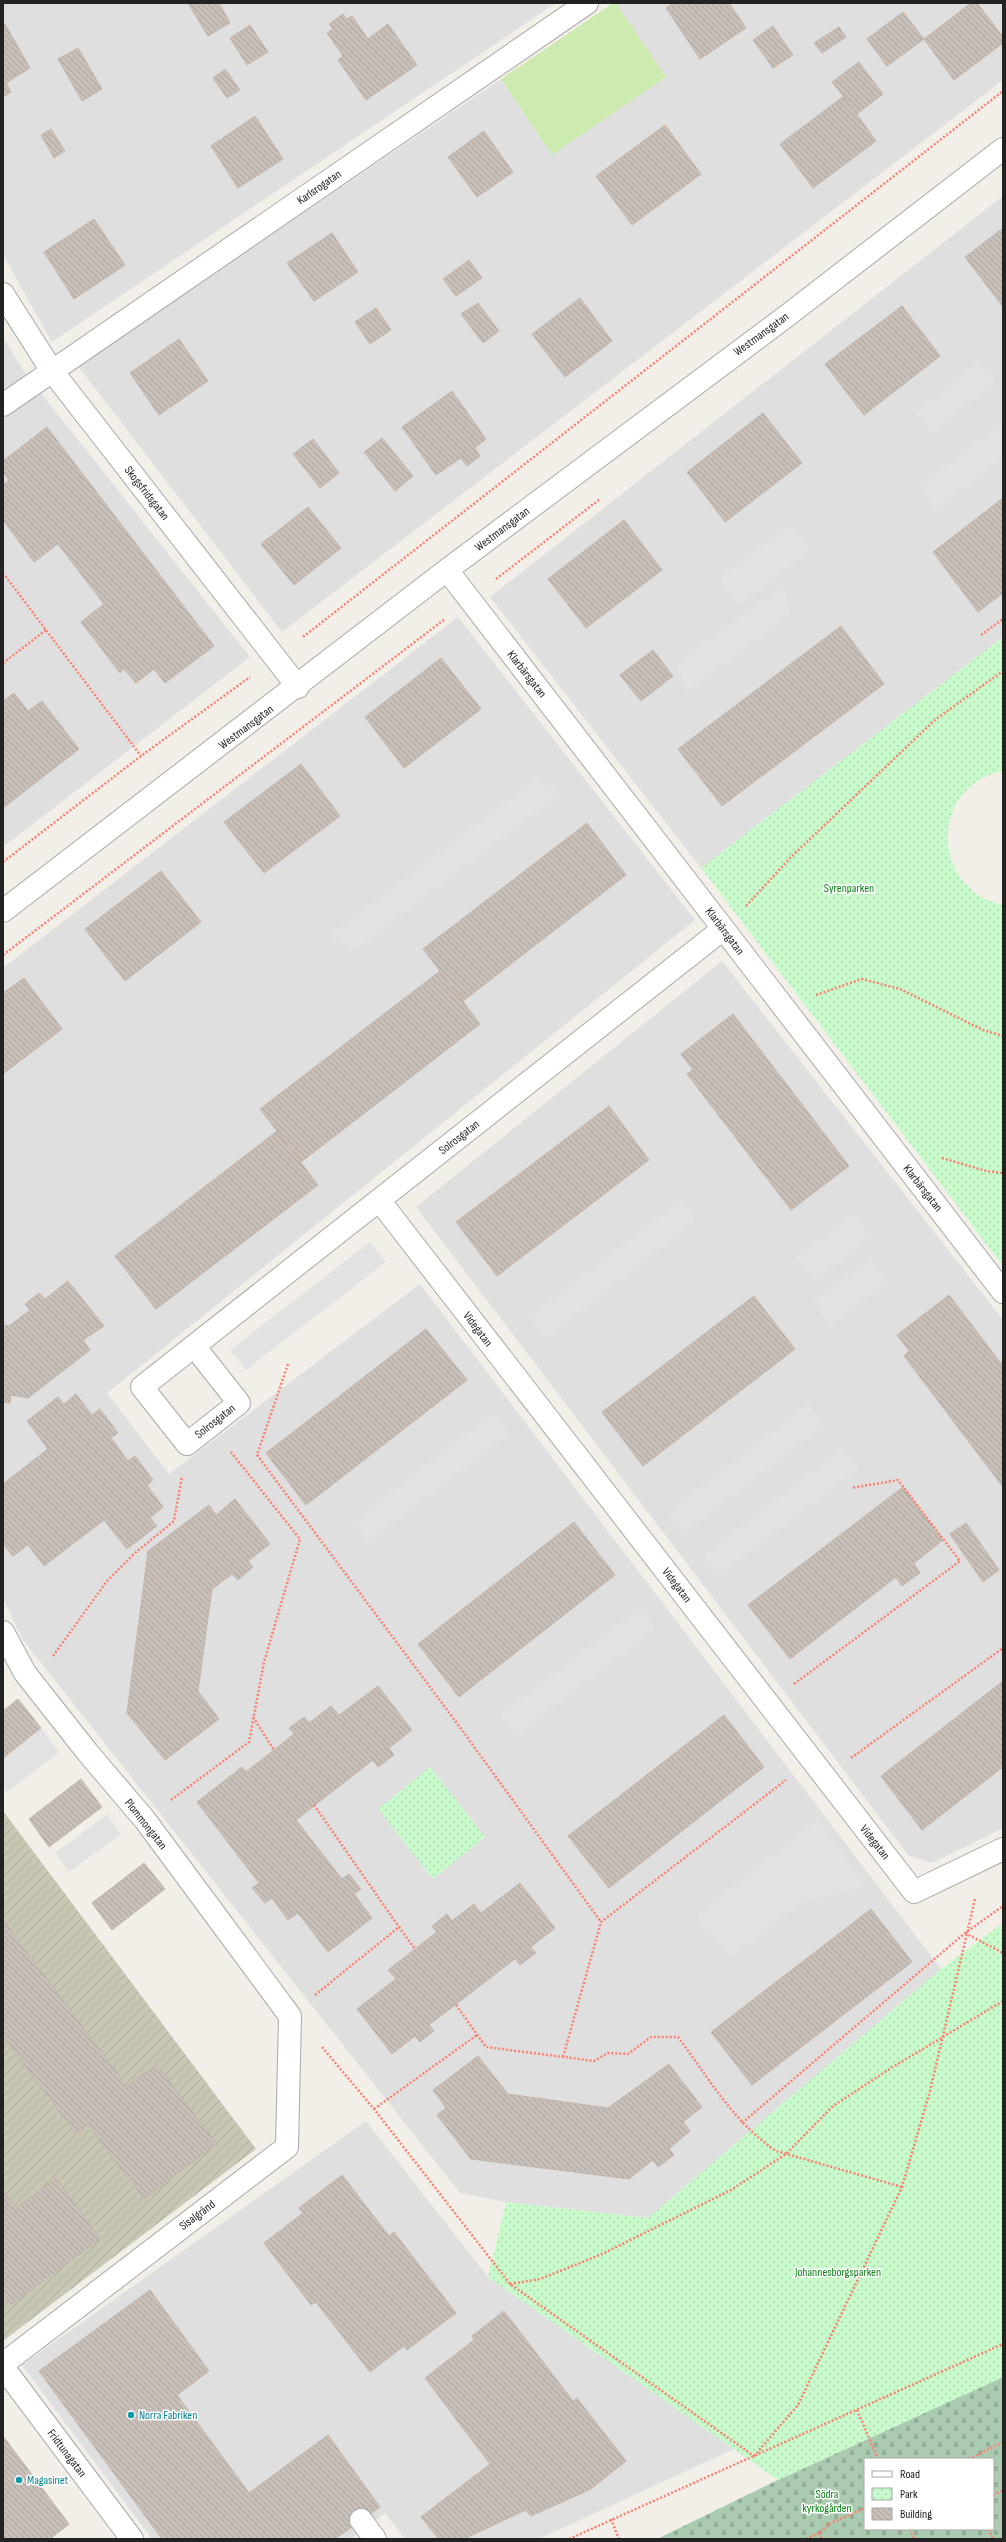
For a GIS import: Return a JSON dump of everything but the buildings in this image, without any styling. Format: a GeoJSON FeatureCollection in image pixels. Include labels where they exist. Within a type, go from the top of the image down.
{"type":"FeatureCollection","features":[{"type":"Feature","properties":{"kind":"street","name":"Karlsrogatan"},"geometry":{"type":"LineString","coordinates":[[3,405],[586,3]]}},
{"type":"Feature","properties":{"kind":"street","name":"Westmansgatan"},"geometry":{"type":"LineString","coordinates":[[3,911],[298,687],[447,570],[788,315],[1003,149]]}},
{"type":"Feature","properties":{"kind":"street","name":"Skogsfridsgatan"},"geometry":{"type":"LineString","coordinates":[[3,294],[52,372],[298,687]]}},
{"type":"Feature","properties":{"kind":"street","name":"Klarbärsgatan"},"geometry":{"type":"LineString","coordinates":[[447,570],[1003,1292]]}},
{"type":"Feature","properties":{"kind":"street","name":"Solrosgatan"},"geometry":{"type":"LineString","coordinates":[[194,1346],[239,1402],[187,1444],[142,1387],[379,1200],[724,929]]}},
{"type":"Feature","properties":{"kind":"street","name":"Videgatan"},"geometry":{"type":"LineString","coordinates":[[379,1200],[914,1892],[995,1853]]}},
{"type":"Feature","properties":{"kind":"street","name":"Plommongatan"},"geometry":{"type":"LineString","coordinates":[[3,1632],[32,1681],[88,1753],[145,1820],[290,2016]]}},
{"type":"Feature","properties":{"kind":"street","name":"Sisalgränd"},"geometry":{"type":"LineString","coordinates":[[3,2365],[287,2147],[290,2016]]}},
{"type":"Feature","properties":{"kind":"street","name":"Fridtunagatan"},"geometry":{"type":"LineString","coordinates":[[3,2365],[132,2539]]}},
{"type":"Feature","properties":{"kind":"street"},"geometry":{"type":"LineString","coordinates":[[360,2520],[375,2539]]}},
{"type":"Feature","properties":{"kind":"path"},"geometry":{"type":"LineString","coordinates":[[3,862],[141,756],[275,659],[1003,91]]}},
{"type":"Feature","properties":{"kind":"path"},"geometry":{"type":"LineString","coordinates":[[3,955],[606,495]]}},
{"type":"Feature","properties":{"kind":"path"},"geometry":{"type":"LineString","coordinates":[[3,573],[141,756]]}},
{"type":"Feature","properties":{"kind":"path"},"geometry":{"type":"LineString","coordinates":[[981,635],[1003,619]]}},
{"type":"Feature","properties":{"kind":"path"},"geometry":{"type":"LineString","coordinates":[[3,663],[46,630]]}},
{"type":"Feature","properties":{"kind":"path"},"geometry":{"type":"LineString","coordinates":[[724,929],[791,857],[936,718],[1003,670]]}},
{"type":"Feature","properties":{"kind":"path"},"geometry":{"type":"LineString","coordinates":[[784,1008],[862,979],[900,990],[983,1030],[1003,1036]]}},
{"type":"Feature","properties":{"kind":"path"},"geometry":{"type":"LineString","coordinates":[[906,1166],[936,1156],[986,1171],[1003,1174]]}},
{"type":"Feature","properties":{"kind":"path"},"geometry":{"type":"LineString","coordinates":[[288,1364],[257,1455],[449,1713],[601,1922]]}},
{"type":"Feature","properties":{"kind":"path"},"geometry":{"type":"LineString","coordinates":[[145,1820],[249,1742],[264,1662],[300,1539],[210,1425]]}},
{"type":"Feature","properties":{"kind":"path"},"geometry":{"type":"LineString","coordinates":[[32,1681],[60,1649],[107,1581],[135,1554],[174,1521],[187,1444]]}},
{"type":"Feature","properties":{"kind":"path"},"geometry":{"type":"LineString","coordinates":[[768,1703],[960,1561],[898,1480],[851,1488]]}},
{"type":"Feature","properties":{"kind":"path"},"geometry":{"type":"LineString","coordinates":[[825,1777],[1003,1648]]}},
{"type":"Feature","properties":{"kind":"path"},"geometry":{"type":"LineString","coordinates":[[253,1717],[274,1750]]}},
{"type":"Feature","properties":{"kind":"path"},"geometry":{"type":"LineString","coordinates":[[563,2057],[601,1922],[812,1760]]}},
{"type":"Feature","properties":{"kind":"path"},"geometry":{"type":"LineString","coordinates":[[314,1806],[416,1949]]}},
{"type":"Feature","properties":{"kind":"path"},"geometry":{"type":"LineString","coordinates":[[754,2456],[798,2405],[902,2187],[930,2091],[965,1933],[995,1853]]}},
{"type":"Feature","properties":{"kind":"path"},"geometry":{"type":"LineString","coordinates":[[742,2123],[965,1933],[1003,1906]]}},
{"type":"Feature","properties":{"kind":"path"},"geometry":{"type":"LineString","coordinates":[[399,1927],[290,2016],[323,2048],[374,2109],[510,2284],[754,2456]]}},
{"type":"Feature","properties":{"kind":"path"},"geometry":{"type":"LineString","coordinates":[[965,1933],[1003,1953]]}},
{"type":"Feature","properties":{"kind":"path"},"geometry":{"type":"LineString","coordinates":[[510,2284],[540,2279],[600,2255],[731,2190],[786,2154],[833,2106],[891,2068],[941,2040],[1003,2001]]}},
{"type":"Feature","properties":{"kind":"path"},"geometry":{"type":"LineString","coordinates":[[456,2004],[486,2047],[594,2061],[608,2053],[628,2054],[651,2037],[678,2037],[742,2123],[759,2139],[776,2151],[902,2187]]}},
{"type":"Feature","properties":{"kind":"path"},"geometry":{"type":"LineString","coordinates":[[374,2109],[477,2035]]}},
{"type":"Feature","properties":{"kind":"path"},"geometry":{"type":"LineString","coordinates":[[569,2539],[610,2519],[1003,2344]]}},
{"type":"Feature","properties":{"kind":"path"},"geometry":{"type":"LineString","coordinates":[[857,2410],[878,2458]]}},
{"type":"Feature","properties":{"kind":"path"},"geometry":{"type":"LineString","coordinates":[[970,2458],[1003,2442]]}},
{"type":"Feature","properties":{"kind":"path"},"geometry":{"type":"LineString","coordinates":[[994,2494],[1003,2490]]}},
{"type":"Feature","properties":{"kind":"path"},"geometry":{"type":"LineString","coordinates":[[806,2539],[820,2533],[829,2524],[864,2508]]}},
{"type":"Feature","properties":{"kind":"path"},"geometry":{"type":"LineString","coordinates":[[610,2519],[620,2539]]}},
{"type":"Feature","properties":{"kind":"path"},"geometry":{"type":"LineString","coordinates":[[990,2530],[994,2539]]}},
{"type":"Feature","properties":{"kind":"path"},"geometry":{"type":"LineString","coordinates":[[820,2533],[822,2539]]}},
{"type":"Feature","properties":{"kind":"shaded area"},"geometry":{"type":"Polygon","coordinates":[[[3,3],[556,3],[52,342],[3,255],[3,3]]]}},
{"type":"Feature","properties":{"kind":"shaded area"},"geometry":{"type":"Polygon","coordinates":[[[616,3],[1003,3],[1003,80],[282,632],[78,366],[501,79],[552,154],[666,77],[616,3]]]}},
{"type":"Feature","properties":{"kind":"shaded area"},"geometry":{"type":"Polygon","coordinates":[[[1003,196],[1003,637],[701,868],[490,597],[1003,196]]]}},
{"type":"Feature","properties":{"kind":"shaded area"},"geometry":{"type":"Polygon","coordinates":[[[3,337],[25,373],[250,657],[3,847],[3,337]]]}},
{"type":"Feature","properties":{"kind":"shaded area"},"geometry":{"type":"Polygon","coordinates":[[[979,362],[995,382],[932,433],[916,413],[979,362]]]}},
{"type":"Feature","properties":{"kind":"shaded area"},"geometry":{"type":"Polygon","coordinates":[[[1003,422],[1003,458],[936,510],[919,487],[1003,422]]]}},
{"type":"Feature","properties":{"kind":"shaded area"},"geometry":{"type":"Polygon","coordinates":[[[791,525],[810,550],[739,606],[719,578],[791,525]]]}},
{"type":"Feature","properties":{"kind":"shaded area"},"geometry":{"type":"Polygon","coordinates":[[[784,585],[791,614],[686,692],[677,663],[784,585]]]}},
{"type":"Feature","properties":{"kind":"shaded area"},"geometry":{"type":"Polygon","coordinates":[[[458,617],[695,920],[107,1393],[169,1474],[420,1284],[941,1969],[648,2218],[506,2202],[460,2193],[23,1640],[3,1599],[3,968],[458,617]]]}},
{"type":"Feature","properties":{"kind":"shaded area"},"geometry":{"type":"Polygon","coordinates":[[[535,780],[561,793],[355,950],[329,936],[535,780]]]}},
{"type":"Feature","properties":{"kind":"shaded area"},"geometry":{"type":"Polygon","coordinates":[[[722,961],[1003,1320],[1003,1828],[932,1863],[909,1856],[416,1207],[722,961]]]}},
{"type":"Feature","properties":{"kind":"shaded area"},"geometry":{"type":"Polygon","coordinates":[[[681,1200],[696,1220],[547,1338],[530,1317],[681,1200]]]}},
{"type":"Feature","properties":{"kind":"shaded area"},"geometry":{"type":"Polygon","coordinates":[[[854,1215],[871,1238],[814,1281],[796,1258],[854,1215]]]}},
{"type":"Feature","properties":{"kind":"shaded area"},"geometry":{"type":"Polygon","coordinates":[[[370,1242],[386,1262],[246,1370],[230,1350],[370,1242]]]}},
{"type":"Feature","properties":{"kind":"shaded area"},"geometry":{"type":"Polygon","coordinates":[[[871,1259],[888,1282],[830,1325],[813,1302],[871,1259]]]}},
{"type":"Feature","properties":{"kind":"shaded area"},"geometry":{"type":"Polygon","coordinates":[[[809,1404],[824,1425],[684,1533],[668,1512],[809,1404]]]}},
{"type":"Feature","properties":{"kind":"shaded area"},"geometry":{"type":"Polygon","coordinates":[[[493,1413],[509,1434],[368,1542],[353,1522],[493,1413]]]}},
{"type":"Feature","properties":{"kind":"shaded area"},"geometry":{"type":"Polygon","coordinates":[[[843,1448],[859,1468],[718,1576],[703,1556],[843,1448]]]}},
{"type":"Feature","properties":{"kind":"shaded area"},"geometry":{"type":"Polygon","coordinates":[[[640,1608],[655,1629],[515,1736],[499,1716],[640,1608]]]}},
{"type":"Feature","properties":{"kind":"shaded area"},"geometry":{"type":"Polygon","coordinates":[[[41,1728],[59,1752],[7,1792],[3,1787],[3,1758],[41,1728]]]}},
{"type":"Feature","properties":{"kind":"shaded area"},"geometry":{"type":"Polygon","coordinates":[[[3,1811],[256,2149],[3,2341],[3,1811]]]}},
{"type":"Feature","properties":{"kind":"shaded area"},"geometry":{"type":"Polygon","coordinates":[[[107,1814],[121,1834],[69,1872],[55,1853],[107,1814]]]}},
{"type":"Feature","properties":{"kind":"shaded area"},"geometry":{"type":"Polygon","coordinates":[[[819,1819],[866,1886],[800,1903],[730,1958],[696,1916],[819,1819]]]}},
{"type":"Feature","properties":{"kind":"shaded area"},"geometry":{"type":"Polygon","coordinates":[[[366,2121],[488,2277],[734,2449],[539,2539],[405,2539],[385,2513],[351,2539],[152,2539],[22,2365],[366,2121]]]}},
{"type":"Feature","properties":{"kind":"green space"},"geometry":{"type":"Polygon","coordinates":[[[613,3],[616,3],[666,77],[552,155],[501,79],[613,3]]]}},
{"type":"Feature","properties":{"kind":"green space","name":"Syrenparken"},"geometry":{"type":"Polygon","coordinates":[[[1003,637],[1003,771],[979,780],[962,796],[951,816],[948,838],[951,860],[962,880],[979,896],[1003,905],[1003,1266],[701,868],[1003,637]]]}},
{"type":"Feature","properties":{"kind":"green space"},"geometry":{"type":"Polygon","coordinates":[[[430,1767],[485,1837],[433,1879],[378,1809],[430,1767]]]}},
{"type":"Feature","properties":{"kind":"green space","name":"Johannesborgsparken"},"geometry":{"type":"Polygon","coordinates":[[[1003,1923],[1003,2377],[778,2480],[488,2277],[506,2202],[648,2218],[941,1969],[1003,1923]]]}},
{"type":"Feature","properties":{"kind":"green space","name":"Södra kyrkogården"},"geometry":{"type":"Polygon","coordinates":[[[1003,2377],[1003,2539],[657,2539],[778,2480],[1003,2377]]]}},
{"type":"Feature","properties":{"kind":"place","name":"Norra Fabriken"},"geometry":{"type":"Point","coordinates":[131,2415]}},
{"type":"Feature","properties":{"kind":"place","name":"Magasinet"},"geometry":{"type":"Point","coordinates":[19,2480]}}]}
